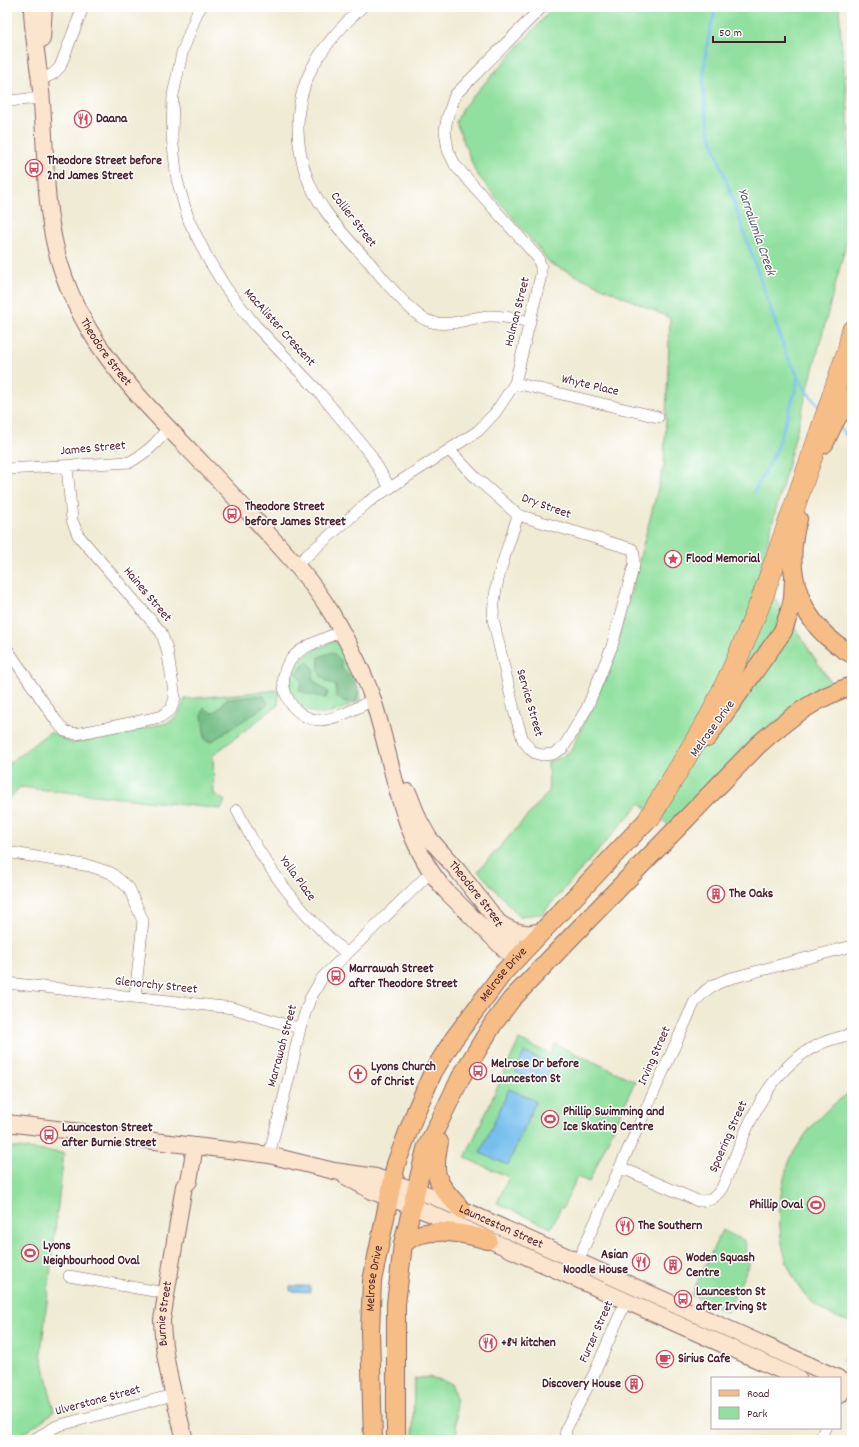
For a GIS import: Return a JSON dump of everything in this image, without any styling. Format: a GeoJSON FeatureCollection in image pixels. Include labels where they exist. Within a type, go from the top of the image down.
{"type":"FeatureCollection","features":[{"type":"Feature","properties":{"kind":"highway"},"geometry":{"type":"LineString","coordinates":[[846,391],[848,350],[852,331]]}},
{"type":"Feature","properties":{"kind":"highway"},"geometry":{"type":"LineString","coordinates":[[650,817],[711,715],[735,664],[761,602],[820,446],[846,391],[852,356]]}},
{"type":"Feature","properties":{"kind":"main road","name":"Theodore Street"},"geometry":{"type":"LineString","coordinates":[[32,7],[33,32],[41,98],[47,186],[53,236],[66,281],[84,322],[100,349],[129,385],[296,565],[345,629],[361,660],[377,699],[400,780],[420,832]]}},
{"type":"Feature","properties":{"kind":"main road","name":"Theodore Street"},"geometry":{"type":"LineString","coordinates":[[39,75],[44,7]]}},
{"type":"Feature","properties":{"kind":"main road"},"geometry":{"type":"LineString","coordinates":[[820,446],[795,530],[792,555],[794,579],[802,603],[817,626],[833,642],[852,654]]}},
{"type":"Feature","properties":{"kind":"main road","name":"Melrose Drive"},"geometry":{"type":"LineString","coordinates":[[373,1440],[370,1331],[372,1281],[396,1164],[416,1111],[433,1072],[464,1024],[503,974],[650,817],[779,638],[786,624],[790,611],[793,598],[794,579]]}},
{"type":"Feature","properties":{"kind":"main road","name":"Melrose Drive"},"geometry":{"type":"LineString","coordinates":[[396,1439],[396,1304],[403,1244],[426,1149],[478,1048],[493,1024],[511,1000],[733,770],[786,720],[812,703],[852,686]]}},
{"type":"Feature","properties":{"kind":"main road","name":"Theodore Street"},"geometry":{"type":"LineString","coordinates":[[400,780],[408,824],[420,832],[449,860],[496,919],[501,931],[515,946],[518,958]]}},
{"type":"Feature","properties":{"kind":"main road"},"geometry":{"type":"LineString","coordinates":[[420,832],[436,856],[435,866],[431,872]]}},
{"type":"Feature","properties":{"kind":"main road"},"geometry":{"type":"LineString","coordinates":[[431,872],[449,860]]}},
{"type":"Feature","properties":{"kind":"main road","name":"Theodore Street"},"geometry":{"type":"LineString","coordinates":[[431,872],[446,891],[504,950],[510,955],[518,958]]}},
{"type":"Feature","properties":{"kind":"main road"},"geometry":{"type":"LineString","coordinates":[[496,919],[501,924],[523,934],[534,934],[543,930]]}},
{"type":"Feature","properties":{"kind":"main road"},"geometry":{"type":"LineString","coordinates":[[511,1000],[518,986],[521,974],[518,958],[527,959],[539,957],[574,934]]}},
{"type":"Feature","properties":{"kind":"main road"},"geometry":{"type":"LineString","coordinates":[[450,1101],[438,1143],[435,1162],[437,1178],[444,1190],[462,1210]]}},
{"type":"Feature","properties":{"kind":"main road","name":"Launceston Street"},"geometry":{"type":"LineString","coordinates":[[7,1123],[269,1155],[334,1171],[372,1191],[390,1190],[414,1199],[462,1210],[578,1261],[824,1377]]}},
{"type":"Feature","properties":{"kind":"main road","name":"Burnie Street"},"geometry":{"type":"LineString","coordinates":[[184,1440],[165,1361],[162,1342],[162,1320],[165,1293],[184,1186],[181,1180],[190,1146]]}},
{"type":"Feature","properties":{"kind":"main road","name":"Launceston Street"},"geometry":{"type":"LineString","coordinates":[[414,1199],[488,1240],[796,1377]]}},
{"type":"Feature","properties":{"kind":"main road"},"geometry":{"type":"LineString","coordinates":[[403,1244],[410,1238],[417,1235],[448,1232],[465,1234],[488,1240]]}},
{"type":"Feature","properties":{"kind":"main road","name":"Launceston Street"},"geometry":{"type":"LineString","coordinates":[[843,1386],[852,1403]]}},
{"type":"Feature","properties":{"kind":"street"},"geometry":{"type":"LineString","coordinates":[[39,75],[53,74],[60,67],[83,7]]}},
{"type":"Feature","properties":{"kind":"street","name":"MacAlister Crescent"},"geometry":{"type":"LineString","coordinates":[[201,7],[182,53],[173,95],[173,152],[177,180],[189,220],[208,259],[226,288],[255,325],[319,392],[370,454],[390,488]]}},
{"type":"Feature","properties":{"kind":"street","name":"Collier Street"},"geometry":{"type":"LineString","coordinates":[[362,7],[325,47],[311,70],[299,107],[299,146],[303,165],[310,183],[323,208],[344,235],[410,309],[425,320],[438,324],[459,323],[488,316],[511,318],[530,322]]}},
{"type":"Feature","properties":{"kind":"street","name":"Holman Street"},"geometry":{"type":"LineString","coordinates":[[296,565],[368,502],[478,431],[495,413],[515,383],[541,275],[541,267],[538,258],[455,165],[448,150],[445,131],[447,118],[455,95],[542,7]]}},
{"type":"Feature","properties":{"kind":"street"},"geometry":{"type":"LineString","coordinates":[[7,101],[41,98]]}},
{"type":"Feature","properties":{"kind":"street","name":"Whyte Place"},"geometry":{"type":"LineString","coordinates":[[515,383],[658,417]]}},
{"type":"Feature","properties":{"kind":"street","name":"James Street"},"geometry":{"type":"LineString","coordinates":[[7,470],[130,462],[144,454],[160,439],[168,427]]}},
{"type":"Feature","properties":{"kind":"street","name":"Dry Street"},"geometry":{"type":"LineString","coordinates":[[449,450],[476,478],[518,515],[632,549]]}},
{"type":"Feature","properties":{"kind":"street","name":"Haines Street"},"geometry":{"type":"LineString","coordinates":[[7,649],[65,731],[76,734],[160,717],[171,709],[175,698],[167,649],[161,632],[78,535],[72,520],[67,466]]}},
{"type":"Feature","properties":{"kind":"street","name":"Service Street"},"geometry":{"type":"LineString","coordinates":[[518,515],[496,588],[493,605],[493,618],[515,714],[523,740],[530,749],[542,755],[553,754],[563,748],[587,708],[612,646],[634,565],[634,554],[632,549]]}},
{"type":"Feature","properties":{"kind":"street"},"geometry":{"type":"LineString","coordinates":[[345,629],[304,649],[292,658],[287,665],[284,674],[283,685],[288,700],[298,711],[306,716],[316,719],[334,717],[377,699]]}},
{"type":"Feature","properties":{"kind":"street","name":"Yolla Place"},"geometry":{"type":"LineString","coordinates":[[237,810],[255,844],[298,906],[346,954]]}},
{"type":"Feature","properties":{"kind":"street"},"geometry":{"type":"LineString","coordinates":[[7,852],[90,866],[111,873],[129,888],[143,921],[135,997]]}},
{"type":"Feature","properties":{"kind":"street","name":"Marrawah Street"},"geometry":{"type":"LineString","coordinates":[[269,1155],[300,1028],[310,999],[322,978],[431,872]]}},
{"type":"Feature","properties":{"kind":"street","name":"Irving Street"},"geometry":{"type":"LineString","coordinates":[[571,1276],[694,1003],[702,992],[713,985],[728,979],[852,946]]}},
{"type":"Feature","properties":{"kind":"street","name":"Glenorchy Street"},"geometry":{"type":"LineString","coordinates":[[7,983],[233,1008],[300,1028]]}},
{"type":"Feature","properties":{"kind":"street","name":"Spoering Street"},"geometry":{"type":"LineString","coordinates":[[620,1167],[698,1201],[707,1201],[715,1197],[722,1188],[757,1107],[766,1091],[779,1074],[793,1062],[820,1044],[852,1034]]}},
{"type":"Feature","properties":{"kind":"street"},"geometry":{"type":"LineString","coordinates":[[69,1276],[165,1293]]}},
{"type":"Feature","properties":{"kind":"street","name":"Furzer Street"},"geometry":{"type":"LineString","coordinates":[[565,1440],[566,1430],[594,1374],[626,1301]]}},
{"type":"Feature","properties":{"kind":"street","name":"Ulverstone Street"},"geometry":{"type":"LineString","coordinates":[[33,1440],[57,1426],[173,1395]]}},
{"type":"Feature","properties":{"kind":"street"},"geometry":{"type":"LineString","coordinates":[[820,1440],[825,1429]]}},
{"type":"Feature","properties":{"kind":"shaded area"},"geometry":{"type":"Polygon","coordinates":[[[852,1346],[852,1366],[841,1362],[852,1346]]]}},
{"type":"Feature","properties":{"kind":"green space"},"geometry":{"type":"Polygon","coordinates":[[[554,7],[839,7],[848,111],[851,225],[759,574],[833,686],[670,826],[640,803],[542,914],[519,916],[478,871],[549,792],[548,762],[562,757],[572,749],[613,660],[664,465],[670,318],[551,264],[476,173],[456,122],[464,106],[554,7]]]}},
{"type":"Feature","properties":{"kind":"green space"},"geometry":{"type":"Polygon","coordinates":[[[336,641],[347,658],[362,700],[329,713],[321,714],[312,712],[296,704],[291,697],[289,677],[293,668],[304,656],[336,641]]]}},
{"type":"Feature","properties":{"kind":"green space"},"geometry":{"type":"Polygon","coordinates":[[[332,652],[341,660],[342,669],[359,690],[356,702],[344,702],[336,697],[336,686],[326,681],[319,672],[319,657],[332,652]]]}},
{"type":"Feature","properties":{"kind":"green space"},"geometry":{"type":"Polygon","coordinates":[[[307,661],[315,670],[312,678],[317,684],[328,692],[326,698],[307,694],[299,690],[302,682],[297,673],[307,661]]]}},
{"type":"Feature","properties":{"kind":"green space"},"geometry":{"type":"Polygon","coordinates":[[[279,690],[278,705],[213,755],[214,794],[225,801],[221,809],[20,787],[7,801],[7,763],[50,732],[72,743],[167,723],[179,714],[185,699],[279,690]]]}},
{"type":"Feature","properties":{"kind":"green space"},"geometry":{"type":"Polygon","coordinates":[[[263,695],[268,704],[211,742],[205,740],[202,714],[204,708],[212,713],[219,709],[225,700],[263,695]]]}},
{"type":"Feature","properties":{"kind":"green space","name":"Phillip Swimming and Ice Skating Centre"},"geometry":{"type":"Polygon","coordinates":[[[519,1040],[551,1054],[555,1044],[635,1081],[589,1182],[577,1177],[563,1208],[561,1207],[551,1228],[497,1203],[509,1177],[465,1158],[519,1040]]]}},
{"type":"Feature","properties":{"kind":"green space","name":"Phillip Oval"},"geometry":{"type":"Polygon","coordinates":[[[852,1091],[852,1322],[828,1313],[809,1299],[795,1279],[785,1257],[781,1233],[780,1208],[783,1183],[794,1152],[804,1136],[822,1114],[852,1091]]]}},
{"type":"Feature","properties":{"kind":"green space","name":"Lyons Neighbourhood Oval"},"geometry":{"type":"Polygon","coordinates":[[[7,1147],[64,1153],[41,1353],[54,1412],[14,1440],[7,1436],[7,1147]]]}},
{"type":"Feature","properties":{"kind":"green space"},"geometry":{"type":"Polygon","coordinates":[[[722,1230],[745,1241],[749,1265],[727,1312],[691,1295],[722,1230]]]}},
{"type":"Feature","properties":{"kind":"green space"},"geometry":{"type":"Polygon","coordinates":[[[429,1377],[451,1383],[456,1403],[458,1440],[413,1440],[414,1379],[429,1377]]]}},
{"type":"Feature","properties":{"kind":"water"},"geometry":{"type":"Polygon","coordinates":[[[524,1052],[552,1064],[543,1084],[515,1072],[524,1052]]]}},
{"type":"Feature","properties":{"kind":"water"},"geometry":{"type":"Polygon","coordinates":[[[509,1089],[536,1101],[508,1165],[480,1153],[509,1089]]]}},
{"type":"Feature","properties":{"kind":"water"},"geometry":{"type":"Polygon","coordinates":[[[290,1286],[310,1286],[310,1292],[290,1291],[290,1286]]]}},
{"type":"Feature","properties":{"kind":"waterway","name":"Yarralumla Creek"},"geometry":{"type":"LineString","coordinates":[[716,7],[707,44],[703,82],[705,110],[710,134],[787,356],[807,392],[820,407]]}},
{"type":"Feature","properties":{"kind":"waterway"},"geometry":{"type":"LineString","coordinates":[[754,492],[776,451],[795,392],[798,375]]}},
{"type":"Feature","properties":{"kind":"waterway","name":"Yarralumla Creek"},"geometry":{"type":"LineString","coordinates":[[839,427],[852,442]]}},
{"type":"Feature","properties":{"kind":"place","name":"Daana"},"geometry":{"type":"Point","coordinates":[83,119]}},
{"type":"Feature","properties":{"kind":"place","name":"Theodore Street before 2nd James Street"},"geometry":{"type":"Point","coordinates":[34,168]}},
{"type":"Feature","properties":{"kind":"place","name":"Theodore Street before James Street"},"geometry":{"type":"Point","coordinates":[232,514]}},
{"type":"Feature","properties":{"kind":"place","name":"Flood Memorial"},"geometry":{"type":"Point","coordinates":[673,559]}},
{"type":"Feature","properties":{"kind":"place","name":"The Oaks"},"geometry":{"type":"Point","coordinates":[716,894]}},
{"type":"Feature","properties":{"kind":"place","name":"Marrawah Street after Theodore Street"},"geometry":{"type":"Point","coordinates":[336,976]}},
{"type":"Feature","properties":{"kind":"place","name":"Melrose Dr before Launceston St"},"geometry":{"type":"Point","coordinates":[478,1071]}},
{"type":"Feature","properties":{"kind":"place","name":"Lyons Church of Christ"},"geometry":{"type":"Point","coordinates":[358,1074]}},
{"type":"Feature","properties":{"kind":"place","name":"Phillip Swimming and Ice Skating Centre"},"geometry":{"type":"Point","coordinates":[550,1119]}},
{"type":"Feature","properties":{"kind":"place","name":"Launceston Street after Burnie Street"},"geometry":{"type":"Point","coordinates":[49,1135]}},
{"type":"Feature","properties":{"kind":"place","name":"Phillip Oval"},"geometry":{"type":"Point","coordinates":[816,1205]}},
{"type":"Feature","properties":{"kind":"place","name":"The Southern"},"geometry":{"type":"Point","coordinates":[625,1226]}},
{"type":"Feature","properties":{"kind":"place","name":"Lyons Neighbourhood Oval"},"geometry":{"type":"Point","coordinates":[30,1253]}},
{"type":"Feature","properties":{"kind":"place","name":"Asian Noodle House"},"geometry":{"type":"Point","coordinates":[641,1262]}},
{"type":"Feature","properties":{"kind":"place","name":"Woden Squash Centre"},"geometry":{"type":"Point","coordinates":[673,1265]}},
{"type":"Feature","properties":{"kind":"place","name":"Launceston St after Irving St"},"geometry":{"type":"Point","coordinates":[683,1299]}},
{"type":"Feature","properties":{"kind":"place","name":"+84 kitchen"},"geometry":{"type":"Point","coordinates":[488,1343]}},
{"type":"Feature","properties":{"kind":"place","name":"Sirius Cafe"},"geometry":{"type":"Point","coordinates":[665,1359]}},
{"type":"Feature","properties":{"kind":"place","name":"Discovery House"},"geometry":{"type":"Point","coordinates":[634,1384]}}]}
